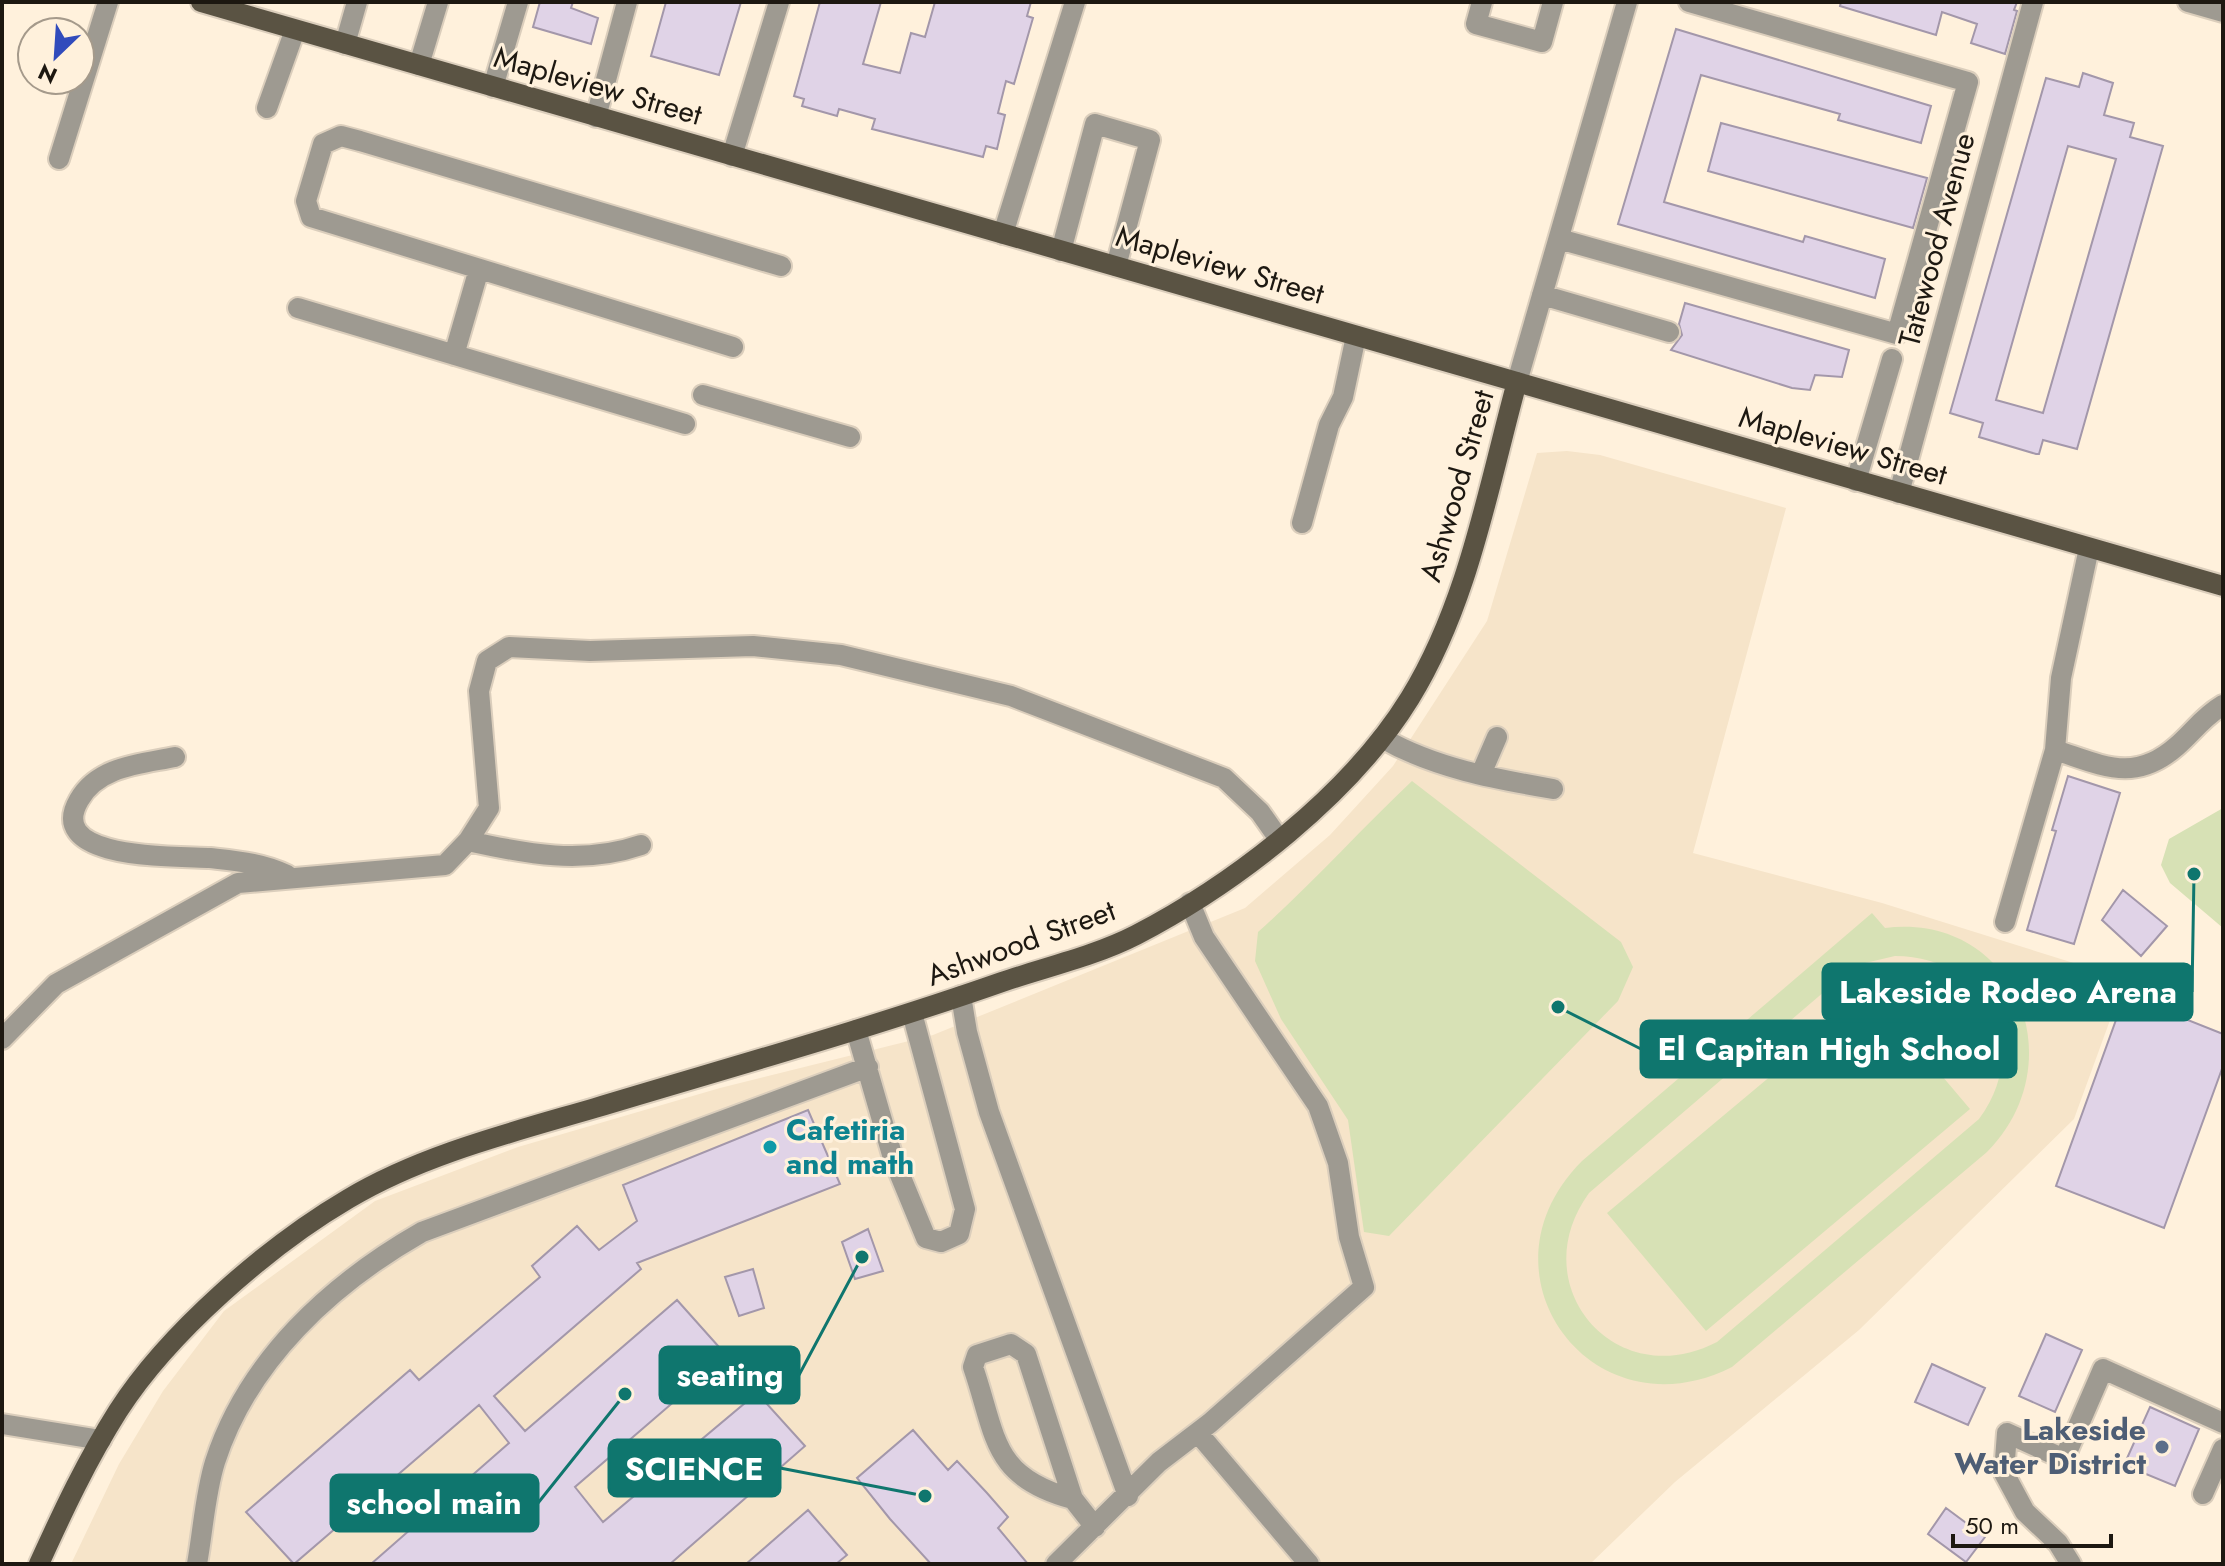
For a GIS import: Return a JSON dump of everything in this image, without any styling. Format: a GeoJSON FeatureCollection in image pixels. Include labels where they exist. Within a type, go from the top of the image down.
{"type":"FeatureCollection","features":[{"type":"Feature","properties":{"kind":"main road","name":"Mapleview Street"},"geometry":{"type":"LineString","coordinates":[[215,4],[295,30],[2223,586]]}},
{"type":"Feature","properties":{"kind":"main road","name":"Ashwood Street"},"geometry":{"type":"LineString","coordinates":[[39,1564],[81,1474],[122,1405],[199,1313],[298,1230],[353,1195],[468,1145],[912,1013],[1132,937],[1190,903],[1279,839],[1366,760],[1409,700],[1443,637],[1461,585],[1517,382]]}},
{"type":"Feature","properties":{"kind":"street"},"geometry":{"type":"LineString","coordinates":[[59,159],[108,2]]}},
{"type":"Feature","properties":{"kind":"street"},"geometry":{"type":"LineString","coordinates":[[345,44],[357,2]]}},
{"type":"Feature","properties":{"kind":"street"},"geometry":{"type":"LineString","coordinates":[[419,65],[438,2]]}},
{"type":"Feature","properties":{"kind":"street"},"geometry":{"type":"LineString","coordinates":[[493,87],[518,2]]}},
{"type":"Feature","properties":{"kind":"street"},"geometry":{"type":"LineString","coordinates":[[596,117],[627,2]]}},
{"type":"Feature","properties":{"kind":"street"},"geometry":{"type":"LineString","coordinates":[[732,156],[779,2]]}},
{"type":"Feature","properties":{"kind":"street"},"geometry":{"type":"LineString","coordinates":[[1003,234],[1075,2]]}},
{"type":"Feature","properties":{"kind":"street"},"geometry":{"type":"LineString","coordinates":[[1482,2],[1476,24],[1542,42],[1553,2]]}},
{"type":"Feature","properties":{"kind":"street","name":"Ashwood Street"},"geometry":{"type":"LineString","coordinates":[[1517,382],[1627,2]]}},
{"type":"Feature","properties":{"kind":"street"},"geometry":{"type":"LineString","coordinates":[[1559,239],[1897,334],[1968,82],[1689,2]]}},
{"type":"Feature","properties":{"kind":"street","name":"Tatewood Avenue"},"geometry":{"type":"LineString","coordinates":[[1899,493],[2033,2]]}},
{"type":"Feature","properties":{"kind":"street"},"geometry":{"type":"LineString","coordinates":[[2188,2],[2223,12]]}},
{"type":"Feature","properties":{"kind":"street"},"geometry":{"type":"LineString","coordinates":[[267,108],[295,30]]}},
{"type":"Feature","properties":{"kind":"street"},"geometry":{"type":"LineString","coordinates":[[1061,251],[1095,124],[1150,140],[1116,266]]}},
{"type":"Feature","properties":{"kind":"street"},"geometry":{"type":"LineString","coordinates":[[733,347],[311,217],[306,201],[323,144],[341,136],[781,266]]}},
{"type":"Feature","properties":{"kind":"street"},"geometry":{"type":"LineString","coordinates":[[454,355],[479,269]]}},
{"type":"Feature","properties":{"kind":"street"},"geometry":{"type":"LineString","coordinates":[[1542,295],[1669,332]]}},
{"type":"Feature","properties":{"kind":"street"},"geometry":{"type":"LineString","coordinates":[[298,308],[685,424]]}},
{"type":"Feature","properties":{"kind":"street"},"geometry":{"type":"LineString","coordinates":[[1302,523],[1329,425],[1343,397],[1356,336]]}},
{"type":"Feature","properties":{"kind":"street"},"geometry":{"type":"LineString","coordinates":[[1856,481],[1892,359]]}},
{"type":"Feature","properties":{"kind":"street"},"geometry":{"type":"LineString","coordinates":[[703,395],[850,437]]}},
{"type":"Feature","properties":{"kind":"street"},"geometry":{"type":"LineString","coordinates":[[2005,922],[2055,750],[2061,678],[2089,548]]}},
{"type":"Feature","properties":{"kind":"street"},"geometry":{"type":"LineString","coordinates":[[2,1039],[56,984],[238,883],[445,865],[468,841],[489,808],[479,691],[487,661],[509,647],[590,651],[753,646],[841,655],[1011,696],[1224,778],[1260,812],[1279,839]]}},
{"type":"Feature","properties":{"kind":"street"},"geometry":{"type":"LineString","coordinates":[[2055,750],[2123,771],[2157,762],[2179,745],[2200,720],[2223,705]]}},
{"type":"Feature","properties":{"kind":"street"},"geometry":{"type":"LineString","coordinates":[[1481,774],[1497,737]]}},
{"type":"Feature","properties":{"kind":"street"},"geometry":{"type":"LineString","coordinates":[[1382,738],[1425,759],[1553,789]]}},
{"type":"Feature","properties":{"kind":"street"},"geometry":{"type":"LineString","coordinates":[[175,757],[115,770],[89,785],[76,804],[76,824],[87,840],[110,850],[144,856],[247,862],[294,878]]}},
{"type":"Feature","properties":{"kind":"street"},"geometry":{"type":"LineString","coordinates":[[468,841],[513,851],[571,857],[614,854],[641,845]]}},
{"type":"Feature","properties":{"kind":"street"},"geometry":{"type":"LineString","coordinates":[[1056,1564],[1159,1462],[1198,1433],[1364,1287],[1349,1237],[1338,1163],[1318,1106],[1212,949],[1190,903]]}},
{"type":"Feature","properties":{"kind":"street"},"geometry":{"type":"LineString","coordinates":[[961,996],[967,1032],[989,1112],[1128,1496]]}},
{"type":"Feature","properties":{"kind":"street"},"geometry":{"type":"LineString","coordinates":[[856,1030],[893,1158],[926,1238],[941,1242],[959,1234],[965,1209],[912,1013]]}},
{"type":"Feature","properties":{"kind":"street"},"geometry":{"type":"LineString","coordinates":[[197,1564],[215,1463],[245,1392],[281,1341],[385,1253],[422,1232],[868,1067]]}},
{"type":"Feature","properties":{"kind":"street"},"geometry":{"type":"LineString","coordinates":[[1073,1499],[1033,1486],[1010,1468],[1001,1453],[973,1367],[977,1355],[1011,1344],[1026,1354],[1073,1499],[1095,1527]]}},
{"type":"Feature","properties":{"kind":"street"},"geometry":{"type":"LineString","coordinates":[[2071,1564],[2058,1543],[2025,1512],[2004,1473],[2007,1433],[2064,1459],[2103,1369],[2223,1423]]}},
{"type":"Feature","properties":{"kind":"street"},"geometry":{"type":"LineString","coordinates":[[2,1424],[101,1440]]}},
{"type":"Feature","properties":{"kind":"street"},"geometry":{"type":"LineString","coordinates":[[1198,1433],[1309,1564]]}},
{"type":"Feature","properties":{"kind":"street"},"geometry":{"type":"LineString","coordinates":[[2203,1494],[2223,1449]]}},
{"type":"Feature","properties":{"kind":"shaded area"},"geometry":{"type":"Polygon","coordinates":[[[1567,451],[1600,455],[1786,508],[1693,853],[1882,903],[2125,979],[2074,1119],[1859,1330],[1675,1482],[1590,1564],[71,1564],[119,1464],[163,1391],[224,1311],[375,1201],[518,1147],[720,1088],[933,1035],[1245,908],[1330,835],[1393,766],[1487,621],[1537,453],[1567,451]]]}},
{"type":"Feature","properties":{"kind":"green space"},"geometry":{"type":"Polygon","coordinates":[[[1412,781],[1621,942],[1633,967],[1618,1001],[1389,1236],[1364,1232],[1348,1120],[1281,1019],[1255,961],[1258,932],[1412,781]]]}},
{"type":"Feature","properties":{"kind":"green space"},"geometry":{"type":"Polygon","coordinates":[[[2223,808],[2223,928],[2170,883],[2161,865],[2169,839],[2223,808]]]}},
{"type":"Feature","properties":{"kind":"green space"},"geometry":{"type":"Polygon","coordinates":[[[1872,913],[1885,928],[1930,929],[1968,944],[1998,968],[2018,1000],[2028,1037],[2027,1077],[2014,1116],[1987,1152],[1732,1367],[1681,1383],[1634,1381],[1593,1363],[1562,1333],[1543,1294],[1538,1250],[1551,1205],[1582,1161],[1872,913]],[[1895,956],[1865,963],[1839,979],[1589,1193],[1571,1228],[1566,1263],[1573,1295],[1590,1322],[1614,1342],[1645,1354],[1679,1355],[1717,1342],[1979,1119],[1995,1091],[2002,1062],[2000,1035],[1991,1010],[1976,988],[1954,971],[1927,960],[1895,956]]]}},
{"type":"Feature","properties":{"kind":"green space"},"geometry":{"type":"Polygon","coordinates":[[[1871,992],[1970,1109],[1706,1331],[1607,1213],[1871,992]]]}},
{"type":"Feature","properties":{"kind":"building"},"geometry":{"type":"Polygon","coordinates":[[[540,2],[573,2],[571,8],[598,18],[591,44],[533,27],[540,2]]]}},
{"type":"Feature","properties":{"kind":"building"},"geometry":{"type":"Polygon","coordinates":[[[666,2],[741,2],[719,75],[651,56],[666,2]]]}},
{"type":"Feature","properties":{"kind":"building"},"geometry":{"type":"Polygon","coordinates":[[[820,2],[881,2],[863,64],[900,73],[911,33],[925,37],[935,2],[1031,2],[1027,16],[1033,18],[1014,84],[1006,81],[998,113],[1005,115],[997,149],[986,146],[983,157],[872,129],[875,119],[839,109],[837,116],[802,106],[804,99],[794,96],[820,2]]]}},
{"type":"Feature","properties":{"kind":"building"},"geometry":{"type":"Polygon","coordinates":[[[1841,2],[2017,2],[2014,10],[2017,11],[2005,54],[1971,43],[1977,24],[1942,12],[1936,35],[1840,6],[1841,2]]]}},
{"type":"Feature","properties":{"kind":"building"},"geometry":{"type":"Polygon","coordinates":[[[1676,29],[1931,106],[1921,143],[1838,120],[1840,114],[1701,75],[1664,202],[1803,242],[1805,236],[1885,259],[1875,298],[1618,224],[1676,29]]]}},
{"type":"Feature","properties":{"kind":"building"},"geometry":{"type":"Polygon","coordinates":[[[2083,73],[2113,83],[2104,115],[2134,123],[2130,137],[2163,146],[2077,449],[2043,440],[2039,454],[2036,454],[1979,437],[1983,423],[1950,413],[2046,78],[2079,87],[2083,73]],[[2068,146],[1996,400],[2043,413],[2116,159],[2068,146]]]}},
{"type":"Feature","properties":{"kind":"building"},"geometry":{"type":"Polygon","coordinates":[[[1721,123],[1927,178],[1913,228],[1708,171],[1721,123]]]}},
{"type":"Feature","properties":{"kind":"building"},"geometry":{"type":"Polygon","coordinates":[[[1685,303],[1849,350],[1842,377],[1815,375],[1810,390],[1792,388],[1671,350],[1682,335],[1679,324],[1685,303]]]}},
{"type":"Feature","properties":{"kind":"building"},"geometry":{"type":"Polygon","coordinates":[[[2068,776],[2120,793],[2074,944],[2027,930],[2056,831],[2052,830],[2068,776]]]}},
{"type":"Feature","properties":{"kind":"building"},"geometry":{"type":"Polygon","coordinates":[[[2123,890],[2167,926],[2141,956],[2102,920],[2123,890]]]}},
{"type":"Feature","properties":{"kind":"building"},"geometry":{"type":"Polygon","coordinates":[[[2125,995],[2223,1034],[2223,1066],[2164,1228],[2056,1186],[2125,995]]]}},
{"type":"Feature","properties":{"kind":"building"},"geometry":{"type":"Polygon","coordinates":[[[808,1110],[840,1184],[637,1263],[641,1269],[494,1396],[525,1431],[677,1300],[727,1356],[575,1487],[603,1522],[757,1393],[805,1446],[670,1564],[371,1564],[509,1443],[479,1405],[294,1564],[246,1512],[410,1370],[419,1380],[540,1277],[532,1266],[577,1226],[599,1250],[637,1221],[623,1185],[808,1110]]]}},
{"type":"Feature","properties":{"kind":"building"},"geometry":{"type":"Polygon","coordinates":[[[868,1229],[883,1271],[855,1279],[842,1242],[868,1229]]]}},
{"type":"Feature","properties":{"kind":"building"},"geometry":{"type":"Polygon","coordinates":[[[753,1269],[764,1308],[739,1316],[725,1277],[753,1269]]]}},
{"type":"Feature","properties":{"kind":"building"},"geometry":{"type":"Polygon","coordinates":[[[2046,1334],[2082,1350],[2055,1412],[2019,1396],[2046,1334]]]}},
{"type":"Feature","properties":{"kind":"building"},"geometry":{"type":"Polygon","coordinates":[[[1932,1364],[1985,1388],[1968,1425],[1915,1402],[1932,1364]]]}},
{"type":"Feature","properties":{"kind":"building","name":"Lakeside Water District"},"geometry":{"type":"Polygon","coordinates":[[[2150,1407],[2199,1429],[2175,1486],[2124,1465],[2150,1407]]]}},
{"type":"Feature","properties":{"kind":"building"},"geometry":{"type":"Polygon","coordinates":[[[913,1430],[948,1470],[957,1461],[1008,1517],[998,1528],[1028,1564],[931,1564],[890,1519],[857,1478],[913,1430]]]}},
{"type":"Feature","properties":{"kind":"building"},"geometry":{"type":"Polygon","coordinates":[[[1946,1508],[1985,1537],[1966,1562],[1928,1534],[1946,1508]]]}},
{"type":"Feature","properties":{"kind":"building"},"geometry":{"type":"Polygon","coordinates":[[[808,1510],[847,1555],[836,1564],[746,1564],[808,1510]]]}},
{"type":"Feature","properties":{"kind":"place","name":"Lakeside Rodeo Arena"},"geometry":{"type":"Point","coordinates":[2194,874]}},
{"type":"Feature","properties":{"kind":"place","name":"El Capitan High School"},"geometry":{"type":"Point","coordinates":[1558,1007]}},
{"type":"Feature","properties":{"kind":"place","name":"Cafetiria and math"},"geometry":{"type":"Point","coordinates":[770,1147]}},
{"type":"Feature","properties":{"kind":"place","name":"seating"},"geometry":{"type":"Point","coordinates":[862,1257]}},
{"type":"Feature","properties":{"kind":"place","name":"school main"},"geometry":{"type":"Point","coordinates":[625,1394]}},
{"type":"Feature","properties":{"kind":"place","name":"Lakeside Water District"},"geometry":{"type":"Point","coordinates":[2162,1447]}},
{"type":"Feature","properties":{"kind":"place","name":"SCIENCE"},"geometry":{"type":"Point","coordinates":[925,1496]}}]}
